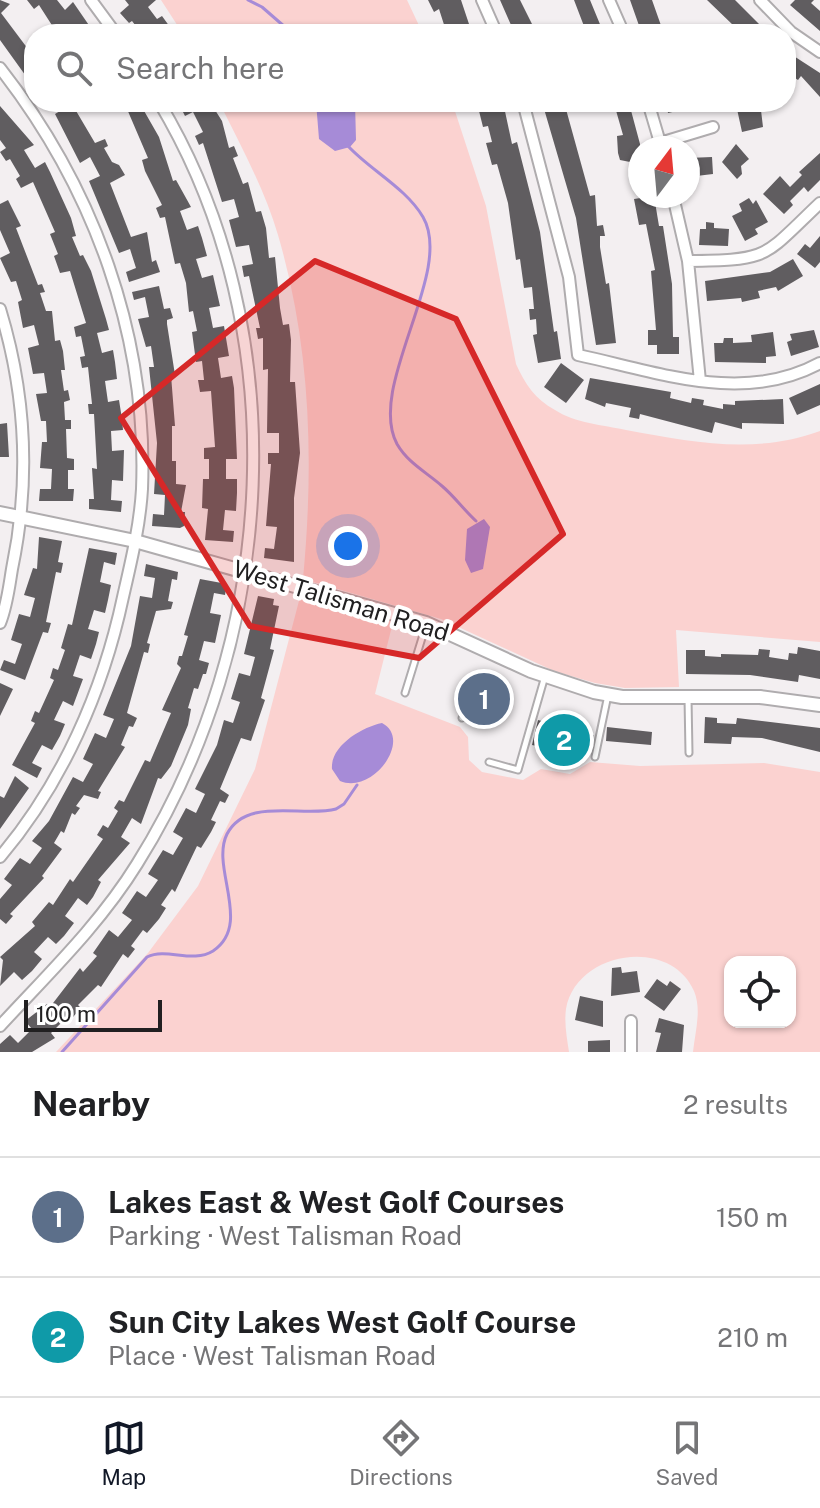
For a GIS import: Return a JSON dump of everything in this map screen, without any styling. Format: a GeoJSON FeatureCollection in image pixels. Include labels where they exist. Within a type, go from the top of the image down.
{"type":"FeatureCollection","features":[{"type":"Feature","properties":{"kind":"street"},"geometry":{"type":"LineString","coordinates":[[91,0],[109,24]]}},
{"type":"Feature","properties":{"kind":"street"},"geometry":{"type":"LineString","coordinates":[[482,0],[493,24]]}},
{"type":"Feature","properties":{"kind":"street"},"geometry":{"type":"LineString","coordinates":[[609,0],[620,24]]}},
{"type":"Feature","properties":{"kind":"street"},"geometry":{"type":"LineString","coordinates":[[760,0],[783,24]]}},
{"type":"Feature","properties":{"kind":"street"},"geometry":{"type":"LineString","coordinates":[[796,35],[820,52]]}},
{"type":"Feature","properties":{"kind":"street"},"geometry":{"type":"LineString","coordinates":[[0,68],[24,98]]}},
{"type":"Feature","properties":{"kind":"street"},"geometry":{"type":"LineString","coordinates":[[0,857],[58,774],[94,697],[116,630],[142,491],[140,412],[132,353],[119,295],[99,238],[71,175],[33,112]]}},
{"type":"Feature","properties":{"kind":"street"},"geometry":{"type":"LineString","coordinates":[[0,1026],[91,927],[137,864],[181,782],[208,720],[227,658],[246,572],[253,504],[253,438],[240,322],[206,202],[164,112]]}},
{"type":"Feature","properties":{"kind":"street"},"geometry":{"type":"LineString","coordinates":[[526,112],[569,277],[578,355],[733,386],[782,380],[820,363]]}},
{"type":"Feature","properties":{"kind":"street"},"geometry":{"type":"LineString","coordinates":[[651,112],[657,136]]}},
{"type":"Feature","properties":{"kind":"street"},"geometry":{"type":"LineString","coordinates":[[686,136],[713,127]]}},
{"type":"Feature","properties":{"kind":"street"},"geometry":{"type":"LineString","coordinates":[[688,261],[742,260],[766,254],[820,203]]}},
{"type":"Feature","properties":{"kind":"street"},"geometry":{"type":"LineString","coordinates":[[676,208],[688,261],[700,381]]}},
{"type":"Feature","properties":{"kind":"street"},"geometry":{"type":"LineString","coordinates":[[0,309],[14,363],[24,447],[23,516],[0,623]]}},
{"type":"Feature","properties":{"kind":"street","name":"West Talisman Road"},"geometry":{"type":"LineString","coordinates":[[0,513],[135,541],[426,623],[545,676],[608,694],[760,697],[820,705]]}},
{"type":"Feature","properties":{"kind":"street"},"geometry":{"type":"LineString","coordinates":[[631,1021],[631,1052]]}},
{"type":"Feature","properties":{"kind":"lane"},"geometry":{"type":"LineString","coordinates":[[405,693],[426,623]]}},
{"type":"Feature","properties":{"kind":"lane"},"geometry":{"type":"LineString","coordinates":[[489,762],[518,770],[545,676]]}},
{"type":"Feature","properties":{"kind":"lane"},"geometry":{"type":"LineString","coordinates":[[462,718],[489,680]]}},
{"type":"Feature","properties":{"kind":"lane"},"geometry":{"type":"LineString","coordinates":[[595,757],[608,694]]}},
{"type":"Feature","properties":{"kind":"lane"},"geometry":{"type":"LineString","coordinates":[[688,697],[689,753]]}},
{"type":"Feature","properties":{"kind":"highlighted area"},"geometry":{"type":"Polygon","coordinates":[[[315,261],[456,319],[563,534],[419,658],[250,626],[121,418],[315,261]]]}},
{"type":"Feature","properties":{"kind":"shaded area"},"geometry":{"type":"Polygon","coordinates":[[[161,0],[407,0],[418,24],[177,24],[161,0]]]}},
{"type":"Feature","properties":{"kind":"shaded area"},"geometry":{"type":"Polygon","coordinates":[[[224,112],[455,112],[486,206],[516,364],[536,396],[548,406],[580,421],[699,442],[771,443],[820,431],[820,642],[676,630],[679,687],[625,688],[554,671],[441,619],[303,579],[309,449],[303,363],[289,277],[273,218],[224,112]]]}},
{"type":"Feature","properties":{"kind":"shaded area"},"geometry":{"type":"Polygon","coordinates":[[[317,112],[355,112],[356,140],[350,147],[335,151],[319,139],[317,112]]]}},
{"type":"Feature","properties":{"kind":"shaded area"},"geometry":{"type":"Polygon","coordinates":[[[484,519],[490,527],[483,569],[471,573],[465,560],[467,529],[484,519]]]}},
{"type":"Feature","properties":{"kind":"shaded area"},"geometry":{"type":"Polygon","coordinates":[[[300,597],[393,622],[375,694],[460,727],[468,737],[469,760],[482,772],[523,780],[541,769],[570,774],[590,762],[640,766],[764,763],[820,772],[820,1052],[693,1052],[698,1013],[694,991],[682,974],[665,962],[646,957],[605,963],[587,974],[573,989],[565,1014],[569,1052],[56,1052],[148,953],[198,886],[255,769],[300,597]]]}},
{"type":"Feature","properties":{"kind":"shaded area"},"geometry":{"type":"Polygon","coordinates":[[[382,723],[390,731],[393,741],[385,763],[365,780],[353,783],[340,781],[332,769],[336,753],[357,733],[382,723]]]}},
{"type":"Feature","properties":{"kind":"building"},"geometry":{"type":"Polygon","coordinates":[[[0,0],[10,4],[1,13],[24,44],[24,73],[0,40],[0,0]]]}},
{"type":"Feature","properties":{"kind":"building"},"geometry":{"type":"Polygon","coordinates":[[[27,0],[57,0],[65,10],[73,2],[88,24],[51,24],[39,5],[34,9],[27,0]]]}},
{"type":"Feature","properties":{"kind":"building"},"geometry":{"type":"Polygon","coordinates":[[[125,0],[156,0],[148,7],[157,19],[162,16],[168,24],[129,23],[120,13],[129,5],[125,0]]]}},
{"type":"Feature","properties":{"kind":"building"},"geometry":{"type":"Polygon","coordinates":[[[428,0],[461,0],[469,24],[444,24],[439,9],[434,12],[428,0]]]}},
{"type":"Feature","properties":{"kind":"building"},"geometry":{"type":"Polygon","coordinates":[[[500,0],[520,0],[532,24],[511,24],[500,0]]]}},
{"type":"Feature","properties":{"kind":"building"},"geometry":{"type":"Polygon","coordinates":[[[574,0],[590,0],[600,24],[583,24],[574,0]]]}},
{"type":"Feature","properties":{"kind":"building"},"geometry":{"type":"Polygon","coordinates":[[[630,0],[652,0],[660,24],[638,24],[630,0]]]}},
{"type":"Feature","properties":{"kind":"building"},"geometry":{"type":"Polygon","coordinates":[[[707,0],[735,0],[759,24],[732,24],[707,0]]]}},
{"type":"Feature","properties":{"kind":"building"},"geometry":{"type":"Polygon","coordinates":[[[795,0],[814,0],[811,3],[820,11],[820,31],[790,5],[795,0]]]}},
{"type":"Feature","properties":{"kind":"building"},"geometry":{"type":"Polygon","coordinates":[[[796,57],[820,73],[820,97],[801,76],[798,80],[796,57]]]}},
{"type":"Feature","properties":{"kind":"building"},"geometry":{"type":"Polygon","coordinates":[[[0,106],[34,145],[24,150],[35,168],[45,162],[50,172],[71,218],[76,236],[72,237],[91,271],[106,319],[109,330],[97,333],[102,353],[113,350],[115,362],[117,379],[105,381],[108,402],[119,400],[122,419],[123,430],[111,431],[112,451],[124,450],[123,481],[112,480],[111,500],[122,501],[121,512],[89,509],[89,499],[94,499],[92,468],[97,469],[94,414],[89,414],[88,404],[92,404],[88,367],[82,368],[80,357],[85,356],[81,336],[76,337],[74,327],[86,323],[70,271],[60,273],[54,256],[58,254],[50,234],[55,232],[33,182],[21,188],[16,179],[20,176],[10,159],[6,161],[0,152],[6,148],[0,140],[0,106]]]}},
{"type":"Feature","properties":{"kind":"building"},"geometry":{"type":"Polygon","coordinates":[[[77,112],[95,143],[105,139],[108,146],[104,148],[125,175],[110,183],[131,237],[147,232],[152,262],[156,260],[160,272],[129,282],[126,272],[136,268],[130,249],[119,253],[89,181],[100,176],[90,157],[80,163],[55,114],[77,112]]]}},
{"type":"Feature","properties":{"kind":"building"},"geometry":{"type":"Polygon","coordinates":[[[128,112],[145,112],[159,137],[173,181],[176,180],[191,207],[180,211],[187,230],[198,226],[202,238],[207,256],[196,259],[202,278],[213,275],[220,306],[209,308],[213,328],[224,326],[229,356],[218,358],[221,378],[232,376],[234,388],[237,459],[226,459],[226,479],[237,479],[236,511],[225,510],[223,530],[234,531],[233,542],[205,540],[208,509],[202,508],[203,479],[209,479],[209,459],[204,459],[204,448],[215,447],[211,391],[200,392],[198,380],[204,380],[202,361],[196,362],[192,332],[197,331],[193,311],[189,312],[186,283],[180,263],[175,264],[165,217],[160,218],[156,208],[162,205],[145,171],[142,160],[148,158],[128,112]]]}},
{"type":"Feature","properties":{"kind":"building"},"geometry":{"type":"Polygon","coordinates":[[[193,112],[216,112],[229,148],[234,146],[238,156],[233,158],[243,184],[248,182],[256,212],[261,211],[269,258],[275,257],[283,325],[289,324],[290,382],[295,382],[300,453],[294,498],[294,562],[264,558],[265,548],[274,549],[277,527],[266,526],[271,464],[268,464],[268,453],[279,453],[279,433],[267,433],[268,369],[263,370],[263,338],[258,339],[256,328],[260,328],[249,276],[244,277],[242,266],[253,264],[249,245],[236,247],[229,220],[239,217],[234,199],[222,202],[203,143],[199,145],[195,136],[203,132],[193,112]]]}},
{"type":"Feature","properties":{"kind":"building"},"geometry":{"type":"Polygon","coordinates":[[[479,112],[505,112],[512,144],[517,142],[540,232],[554,332],[557,331],[561,359],[538,363],[533,335],[537,334],[536,319],[530,320],[529,309],[534,309],[532,287],[524,288],[520,259],[516,260],[508,203],[497,164],[492,165],[486,143],[492,142],[488,126],[483,127],[479,112]]]}},
{"type":"Feature","properties":{"kind":"building"},"geometry":{"type":"Polygon","coordinates":[[[545,112],[567,112],[590,196],[595,195],[597,226],[603,225],[605,236],[600,236],[600,247],[606,284],[609,283],[616,343],[596,345],[576,218],[545,112]]]}},
{"type":"Feature","properties":{"kind":"building"},"geometry":{"type":"Polygon","coordinates":[[[616,112],[631,112],[638,136],[628,136],[628,162],[620,160],[617,136],[623,135],[616,112]]]}},
{"type":"Feature","properties":{"kind":"building"},"geometry":{"type":"Polygon","coordinates":[[[738,112],[761,112],[763,127],[742,132],[738,112]]]}},
{"type":"Feature","properties":{"kind":"building"},"geometry":{"type":"Polygon","coordinates":[[[736,144],[749,159],[741,166],[742,174],[737,179],[722,162],[736,144]]]}},
{"type":"Feature","properties":{"kind":"building"},"geometry":{"type":"Polygon","coordinates":[[[820,153],[820,180],[808,192],[804,187],[790,201],[793,205],[784,214],[763,194],[780,176],[790,187],[802,175],[799,172],[820,153]]]}},
{"type":"Feature","properties":{"kind":"building"},"geometry":{"type":"Polygon","coordinates":[[[712,157],[713,174],[700,176],[700,158],[712,157]]]}},
{"type":"Feature","properties":{"kind":"building"},"geometry":{"type":"Polygon","coordinates":[[[749,198],[753,204],[756,200],[768,222],[755,229],[758,234],[745,241],[732,216],[742,211],[739,204],[749,198]]]}},
{"type":"Feature","properties":{"kind":"building"},"geometry":{"type":"Polygon","coordinates":[[[8,200],[21,226],[16,228],[38,285],[42,284],[45,292],[40,293],[46,311],[52,311],[55,341],[60,340],[63,351],[65,370],[61,370],[64,391],[68,390],[70,400],[64,402],[65,420],[71,420],[71,429],[66,429],[67,458],[74,459],[74,470],[68,470],[68,489],[74,489],[73,501],[39,501],[40,489],[51,489],[52,469],[40,468],[42,442],[47,442],[46,421],[41,421],[36,394],[47,393],[44,373],[33,374],[28,348],[39,345],[34,325],[23,328],[18,302],[22,300],[16,281],[11,282],[0,258],[10,253],[0,230],[0,204],[8,200]]]}},
{"type":"Feature","properties":{"kind":"building"},"geometry":{"type":"Polygon","coordinates":[[[636,208],[656,208],[659,226],[663,226],[672,284],[673,337],[679,337],[679,354],[657,354],[657,345],[648,345],[648,330],[656,330],[651,271],[655,270],[646,224],[639,225],[636,208]]]}},
{"type":"Feature","properties":{"kind":"building"},"geometry":{"type":"Polygon","coordinates":[[[706,222],[714,223],[714,228],[729,229],[728,246],[699,245],[700,229],[706,229],[706,222]]]}},
{"type":"Feature","properties":{"kind":"building"},"geometry":{"type":"Polygon","coordinates":[[[820,236],[820,262],[815,268],[797,254],[805,244],[810,248],[820,236]]]}},
{"type":"Feature","properties":{"kind":"building"},"geometry":{"type":"Polygon","coordinates":[[[793,259],[803,276],[778,291],[776,287],[758,291],[760,298],[742,302],[741,298],[707,301],[705,281],[770,272],[793,259]]]}},
{"type":"Feature","properties":{"kind":"building"},"geometry":{"type":"Polygon","coordinates":[[[159,286],[164,309],[170,308],[173,318],[167,320],[175,375],[171,375],[175,426],[172,426],[172,461],[176,461],[176,484],[186,485],[181,512],[185,512],[184,526],[180,528],[152,526],[153,514],[164,515],[165,495],[154,494],[157,443],[149,367],[154,367],[151,346],[146,347],[138,319],[149,317],[145,297],[134,300],[132,292],[159,286]]]}},
{"type":"Feature","properties":{"kind":"building"},"geometry":{"type":"Polygon","coordinates":[[[814,330],[819,347],[791,356],[787,342],[792,340],[790,334],[814,330]]]}},
{"type":"Feature","properties":{"kind":"building"},"geometry":{"type":"Polygon","coordinates":[[[773,332],[776,356],[766,357],[766,363],[715,362],[714,343],[723,343],[724,338],[733,338],[733,343],[752,342],[751,335],[773,332]]]}},
{"type":"Feature","properties":{"kind":"building"},"geometry":{"type":"Polygon","coordinates":[[[561,363],[584,380],[566,403],[544,387],[561,363]]]}},
{"type":"Feature","properties":{"kind":"building"},"geometry":{"type":"Polygon","coordinates":[[[590,378],[671,392],[670,398],[691,403],[692,398],[704,400],[703,405],[723,409],[723,404],[735,405],[735,401],[783,399],[784,424],[742,423],[742,429],[715,422],[712,433],[640,414],[639,419],[629,417],[631,408],[606,403],[605,407],[585,399],[590,378]]]}},
{"type":"Feature","properties":{"kind":"building"},"geometry":{"type":"Polygon","coordinates":[[[820,384],[820,405],[797,415],[789,398],[820,384]]]}},
{"type":"Feature","properties":{"kind":"building"},"geometry":{"type":"Polygon","coordinates":[[[7,423],[9,457],[0,457],[0,424],[7,423]]]}},
{"type":"Feature","properties":{"kind":"building"},"geometry":{"type":"Polygon","coordinates":[[[39,537],[62,541],[58,562],[63,563],[61,573],[56,572],[46,622],[51,623],[48,633],[43,632],[25,680],[0,670],[4,660],[15,664],[22,644],[11,640],[19,614],[30,617],[35,598],[24,595],[33,568],[37,569],[39,537]]]}},
{"type":"Feature","properties":{"kind":"building"},"geometry":{"type":"Polygon","coordinates":[[[89,548],[117,553],[115,565],[104,562],[100,582],[111,585],[108,600],[105,613],[94,610],[88,629],[99,632],[91,659],[80,655],[73,676],[83,679],[73,706],[63,701],[54,720],[65,724],[60,736],[52,750],[42,745],[32,763],[42,768],[37,778],[12,765],[35,723],[31,721],[35,711],[39,713],[54,680],[50,678],[53,668],[58,670],[65,650],[61,648],[68,624],[72,625],[89,548]]]}},
{"type":"Feature","properties":{"kind":"building"},"geometry":{"type":"Polygon","coordinates":[[[146,564],[178,572],[177,580],[172,579],[168,601],[173,602],[171,609],[156,611],[147,643],[150,644],[148,653],[144,652],[127,713],[137,718],[133,727],[129,726],[121,745],[125,747],[98,791],[101,792],[98,799],[84,795],[76,806],[80,808],[75,815],[72,813],[64,833],[61,831],[54,843],[62,849],[42,876],[44,878],[10,914],[13,916],[6,924],[0,919],[0,899],[12,885],[4,879],[20,858],[30,864],[42,848],[32,841],[49,821],[73,777],[83,782],[93,764],[83,759],[95,733],[106,738],[114,719],[103,715],[131,646],[140,596],[152,598],[155,578],[144,576],[146,564]]]}},
{"type":"Feature","properties":{"kind":"building"},"geometry":{"type":"Polygon","coordinates":[[[200,579],[227,584],[225,595],[214,593],[210,613],[221,615],[215,643],[204,641],[199,660],[209,663],[198,689],[194,688],[188,708],[191,709],[188,725],[171,766],[161,779],[158,778],[141,824],[132,818],[121,837],[130,843],[98,880],[101,882],[93,897],[87,905],[78,898],[65,916],[74,923],[64,936],[56,944],[48,937],[34,952],[42,959],[32,971],[22,980],[14,972],[0,986],[3,960],[0,957],[35,926],[32,922],[49,902],[53,905],[70,879],[73,882],[103,839],[97,835],[103,825],[108,828],[118,811],[114,808],[119,800],[124,802],[145,760],[150,762],[171,713],[162,710],[181,668],[177,664],[188,636],[184,635],[200,579]]]}},
{"type":"Feature","properties":{"kind":"building"},"geometry":{"type":"Polygon","coordinates":[[[258,596],[274,599],[273,605],[279,606],[270,649],[274,650],[261,698],[265,700],[251,741],[241,738],[220,789],[229,795],[225,803],[220,801],[211,820],[216,822],[211,832],[201,848],[197,846],[175,892],[172,889],[161,905],[166,908],[159,919],[147,933],[143,930],[131,946],[135,949],[128,958],[123,954],[101,987],[98,985],[78,1005],[81,1008],[73,1017],[67,1023],[64,1020],[51,1033],[55,1038],[32,1052],[0,1052],[0,1044],[10,1035],[18,1043],[32,1029],[25,1021],[47,1004],[50,1007],[80,968],[83,972],[97,956],[93,953],[109,930],[118,937],[132,920],[122,913],[137,891],[146,897],[158,880],[148,874],[163,850],[173,855],[183,838],[173,832],[186,808],[196,813],[205,794],[195,789],[217,745],[224,720],[233,723],[240,702],[231,699],[239,673],[250,676],[255,657],[244,654],[258,596]]]}},
{"type":"Feature","properties":{"kind":"building"},"geometry":{"type":"Polygon","coordinates":[[[798,647],[820,651],[820,679],[799,675],[798,682],[750,675],[686,674],[686,650],[705,650],[705,656],[721,657],[721,654],[758,655],[759,649],[770,650],[769,657],[788,660],[789,653],[797,654],[798,647]]]}},
{"type":"Feature","properties":{"kind":"building"},"geometry":{"type":"Polygon","coordinates":[[[0,683],[13,689],[0,716],[0,683]]]}},
{"type":"Feature","properties":{"kind":"building"},"geometry":{"type":"Polygon","coordinates":[[[705,717],[717,718],[717,723],[736,724],[737,718],[820,728],[820,752],[762,738],[732,737],[731,744],[704,743],[705,717]]]}},
{"type":"Feature","properties":{"kind":"building"},"geometry":{"type":"Polygon","coordinates":[[[538,720],[594,735],[590,754],[561,746],[560,751],[532,745],[538,720]]]}},
{"type":"Feature","properties":{"kind":"building"},"geometry":{"type":"Polygon","coordinates":[[[607,727],[652,732],[651,745],[606,741],[607,727]]]}},
{"type":"Feature","properties":{"kind":"building"},"geometry":{"type":"Polygon","coordinates":[[[15,776],[29,788],[0,829],[0,796],[4,798],[15,776]]]}},
{"type":"Feature","properties":{"kind":"building"},"geometry":{"type":"Polygon","coordinates":[[[621,967],[622,973],[637,971],[640,992],[611,996],[612,968],[621,967]]]}},
{"type":"Feature","properties":{"kind":"building"},"geometry":{"type":"Polygon","coordinates":[[[657,979],[667,986],[670,981],[681,989],[664,1011],[644,997],[657,979]]]}},
{"type":"Feature","properties":{"kind":"building"},"geometry":{"type":"Polygon","coordinates":[[[580,996],[603,1001],[603,1027],[575,1020],[580,996]]]}},
{"type":"Feature","properties":{"kind":"building"},"geometry":{"type":"Polygon","coordinates":[[[659,1018],[684,1025],[682,1052],[656,1052],[661,1033],[655,1032],[659,1018]]]}},
{"type":"Feature","properties":{"kind":"building"},"geometry":{"type":"Polygon","coordinates":[[[610,1040],[610,1052],[588,1052],[588,1041],[610,1040]]]}},
{"type":"Feature","properties":{"kind":"waterway"},"geometry":{"type":"LineString","coordinates":[[248,0],[262,7],[282,24]]}},
{"type":"Feature","properties":{"kind":"waterway"},"geometry":{"type":"LineString","coordinates":[[348,146],[416,207],[423,217],[430,240],[421,298],[392,392],[391,420],[397,444],[412,462],[446,490],[476,521]]}},
{"type":"Feature","properties":{"kind":"waterway"},"geometry":{"type":"LineString","coordinates":[[62,1052],[147,957],[155,954],[205,955],[224,940],[230,926],[231,911],[223,848],[227,834],[236,822],[262,812],[336,809],[344,804],[357,785]]}},
{"type":"Feature","properties":{"kind":"place","name":"Lakes East & West Golf Courses"},"geometry":{"type":"Point","coordinates":[484,699]}},
{"type":"Feature","properties":{"kind":"place","name":"Sun City Lakes West Golf Course"},"geometry":{"type":"Point","coordinates":[564,740]}}]}
